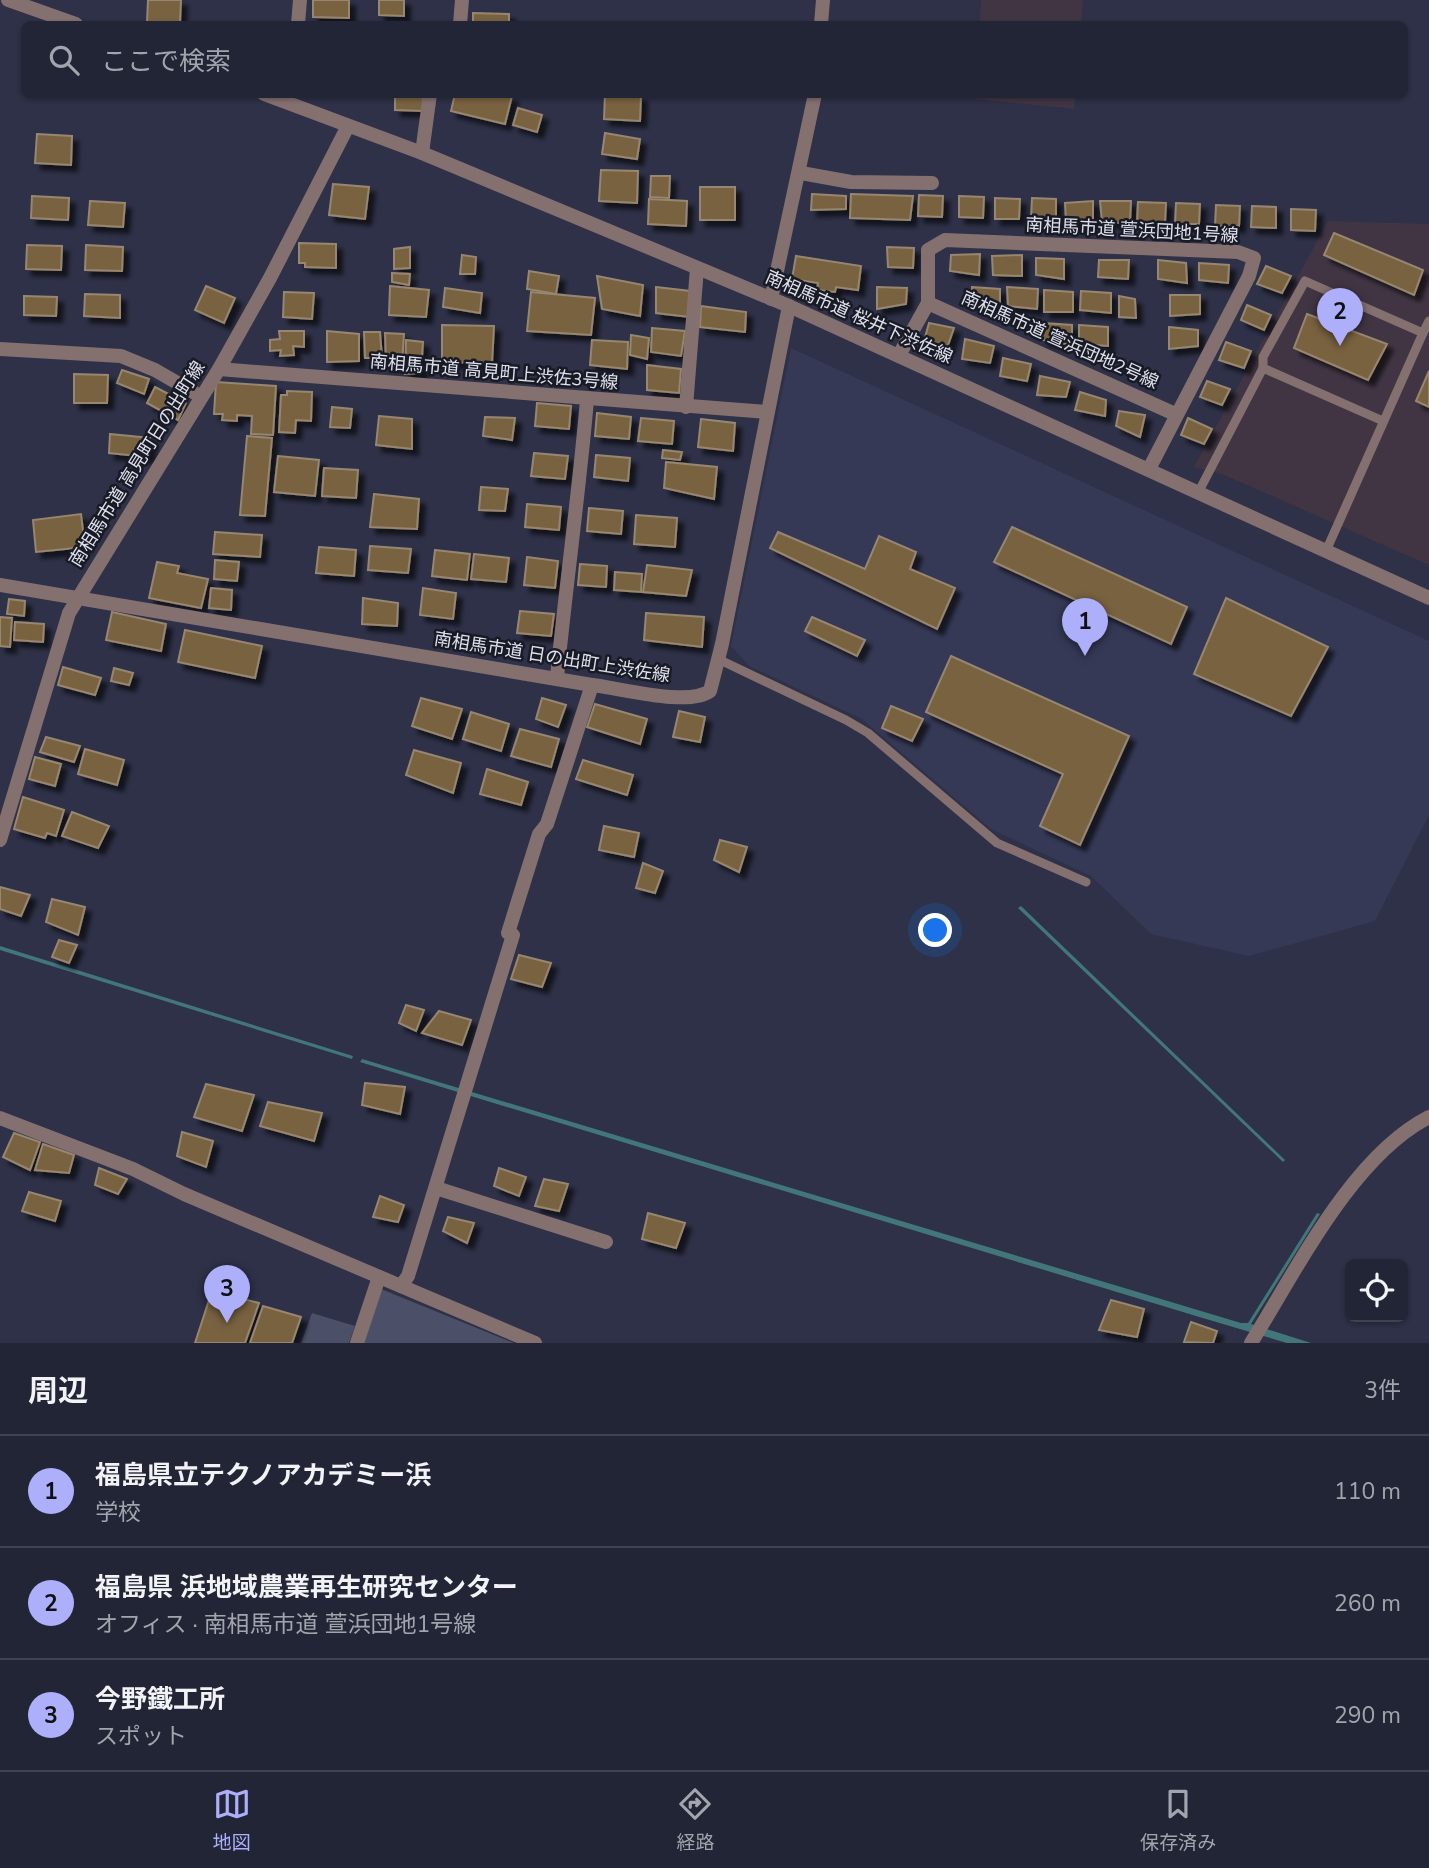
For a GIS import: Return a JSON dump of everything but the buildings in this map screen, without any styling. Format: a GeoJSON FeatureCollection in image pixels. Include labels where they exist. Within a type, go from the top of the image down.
{"type":"FeatureCollection","features":[{"type":"Feature","properties":{"kind":"street"},"geometry":{"type":"LineString","coordinates":[[8,0],[68,21]]}},
{"type":"Feature","properties":{"kind":"street"},"geometry":{"type":"LineString","coordinates":[[298,21],[300,0]]}},
{"type":"Feature","properties":{"kind":"street"},"geometry":{"type":"LineString","coordinates":[[460,21],[462,0]]}},
{"type":"Feature","properties":{"kind":"street"},"geometry":{"type":"LineString","coordinates":[[821,21],[822,0]]}},
{"type":"Feature","properties":{"kind":"street"},"geometry":{"type":"LineString","coordinates":[[422,153],[429,98]]}},
{"type":"Feature","properties":{"kind":"street"},"geometry":{"type":"LineString","coordinates":[[771,299],[801,173],[814,98]]}},
{"type":"Feature","properties":{"kind":"street","name":"南相馬市道 桜井下渋佐線"},"geometry":{"type":"LineString","coordinates":[[292,100],[348,126],[422,153],[789,306],[1429,598]]}},
{"type":"Feature","properties":{"kind":"street","name":"南相馬市道 高見町日の出町線"},"geometry":{"type":"LineString","coordinates":[[0,840],[69,613],[76,598],[219,369],[270,278],[348,126]]}},
{"type":"Feature","properties":{"kind":"street"},"geometry":{"type":"LineString","coordinates":[[801,173],[851,182],[932,183]]}},
{"type":"Feature","properties":{"kind":"street","name":"南相馬市道 萱浜団地1号線"},"geometry":{"type":"LineString","coordinates":[[899,355],[928,303],[928,250],[945,240],[1238,252],[1254,257],[1249,276],[1175,414],[1149,469]]}},
{"type":"Feature","properties":{"kind":"street"},"geometry":{"type":"LineString","coordinates":[[687,407],[697,268]]}},
{"type":"Feature","properties":{"kind":"street","name":"南相馬市道 萱浜団地2号線"},"geometry":{"type":"LineString","coordinates":[[928,303],[1175,414]]}},
{"type":"Feature","properties":{"kind":"street","name":"南相馬市道 日の出町上渋佐線"},"geometry":{"type":"LineString","coordinates":[[0,585],[592,685],[685,698],[703,696],[710,691],[718,659],[789,306]]}},
{"type":"Feature","properties":{"kind":"street"},"geometry":{"type":"LineString","coordinates":[[0,349],[121,356],[155,370],[200,397]]}},
{"type":"Feature","properties":{"kind":"street","name":"南相馬市道 高見町上渋佐3号線"},"geometry":{"type":"LineString","coordinates":[[219,369],[587,400],[767,412]]}},
{"type":"Feature","properties":{"kind":"street"},"geometry":{"type":"LineString","coordinates":[[556,677],[562,611],[578,505],[587,400]]}},
{"type":"Feature","properties":{"kind":"street"},"geometry":{"type":"LineString","coordinates":[[401,1286],[408,1276],[436,1188],[513,935],[508,933],[539,834],[547,824],[592,685]]}},
{"type":"Feature","properties":{"kind":"street"},"geometry":{"type":"LineString","coordinates":[[1251,1343],[1341,1198],[1372,1161],[1429,1117]]}},
{"type":"Feature","properties":{"kind":"street"},"geometry":{"type":"LineString","coordinates":[[0,1118],[144,1174],[536,1343]]}},
{"type":"Feature","properties":{"kind":"street"},"geometry":{"type":"LineString","coordinates":[[436,1188],[606,1242]]}},
{"type":"Feature","properties":{"kind":"street"},"geometry":{"type":"LineString","coordinates":[[357,1343],[379,1277]]}},
{"type":"Feature","properties":{"kind":"lane"},"geometry":{"type":"LineString","coordinates":[[1198,493],[1263,368],[1263,357],[1305,281],[1423,332]]}},
{"type":"Feature","properties":{"kind":"lane"},"geometry":{"type":"LineString","coordinates":[[1326,551],[1429,321]]}},
{"type":"Feature","properties":{"kind":"lane"},"geometry":{"type":"LineString","coordinates":[[1263,368],[1383,421]]}},
{"type":"Feature","properties":{"kind":"lane"},"geometry":{"type":"LineString","coordinates":[[718,659],[868,733],[998,843],[1086,882]]}},
{"type":"Feature","properties":{"kind":"shaded area"},"geometry":{"type":"Polygon","coordinates":[[[981,0],[1083,0],[1081,21],[980,21],[981,0]]]}},
{"type":"Feature","properties":{"kind":"shaded area"},"geometry":{"type":"Polygon","coordinates":[[[976,98],[1075,98],[1074,109],[976,98]]]}},
{"type":"Feature","properties":{"kind":"shaded area"},"geometry":{"type":"Polygon","coordinates":[[[1328,221],[1429,224],[1429,565],[1222,474],[1194,467],[1328,221]]]}},
{"type":"Feature","properties":{"kind":"shaded area"},"geometry":{"type":"Polygon","coordinates":[[[791,348],[1429,641],[1429,815],[1375,921],[1249,956],[1151,934],[1091,876],[991,829],[862,719],[749,666],[731,646],[791,348]]]}},
{"type":"Feature","properties":{"kind":"shaded area"},"geometry":{"type":"Polygon","coordinates":[[[1021,906],[1285,1160],[1283,1162],[1018,908],[1021,906]]]}},
{"type":"Feature","properties":{"kind":"shaded area"},"geometry":{"type":"Polygon","coordinates":[[[0,946],[353,1056],[352,1059],[0,950],[0,946]]]}},
{"type":"Feature","properties":{"kind":"shaded area"},"geometry":{"type":"Polygon","coordinates":[[[362,1059],[1241,1323],[1248,1323],[1317,1213],[1320,1214],[1251,1324],[1311,1343],[1287,1343],[1196,1316],[360,1062],[362,1059]]]}},
{"type":"Feature","properties":{"kind":"shaded area"},"geometry":{"type":"Polygon","coordinates":[[[381,1289],[514,1343],[363,1343],[381,1289]]]}},
{"type":"Feature","properties":{"kind":"shaded area"},"geometry":{"type":"Polygon","coordinates":[[[312,1313],[355,1326],[349,1343],[301,1343],[312,1313]]]}},
{"type":"Feature","properties":{"kind":"place","name":"福島県 浜地域農業再生研究センター"},"geometry":{"type":"Point","coordinates":[1340,346]}},
{"type":"Feature","properties":{"kind":"place","name":"福島県立テクノアカデミー浜"},"geometry":{"type":"Point","coordinates":[1085,656]}},
{"type":"Feature","properties":{"kind":"place","name":"今野鐵工所"},"geometry":{"type":"Point","coordinates":[227,1323]}}]}
